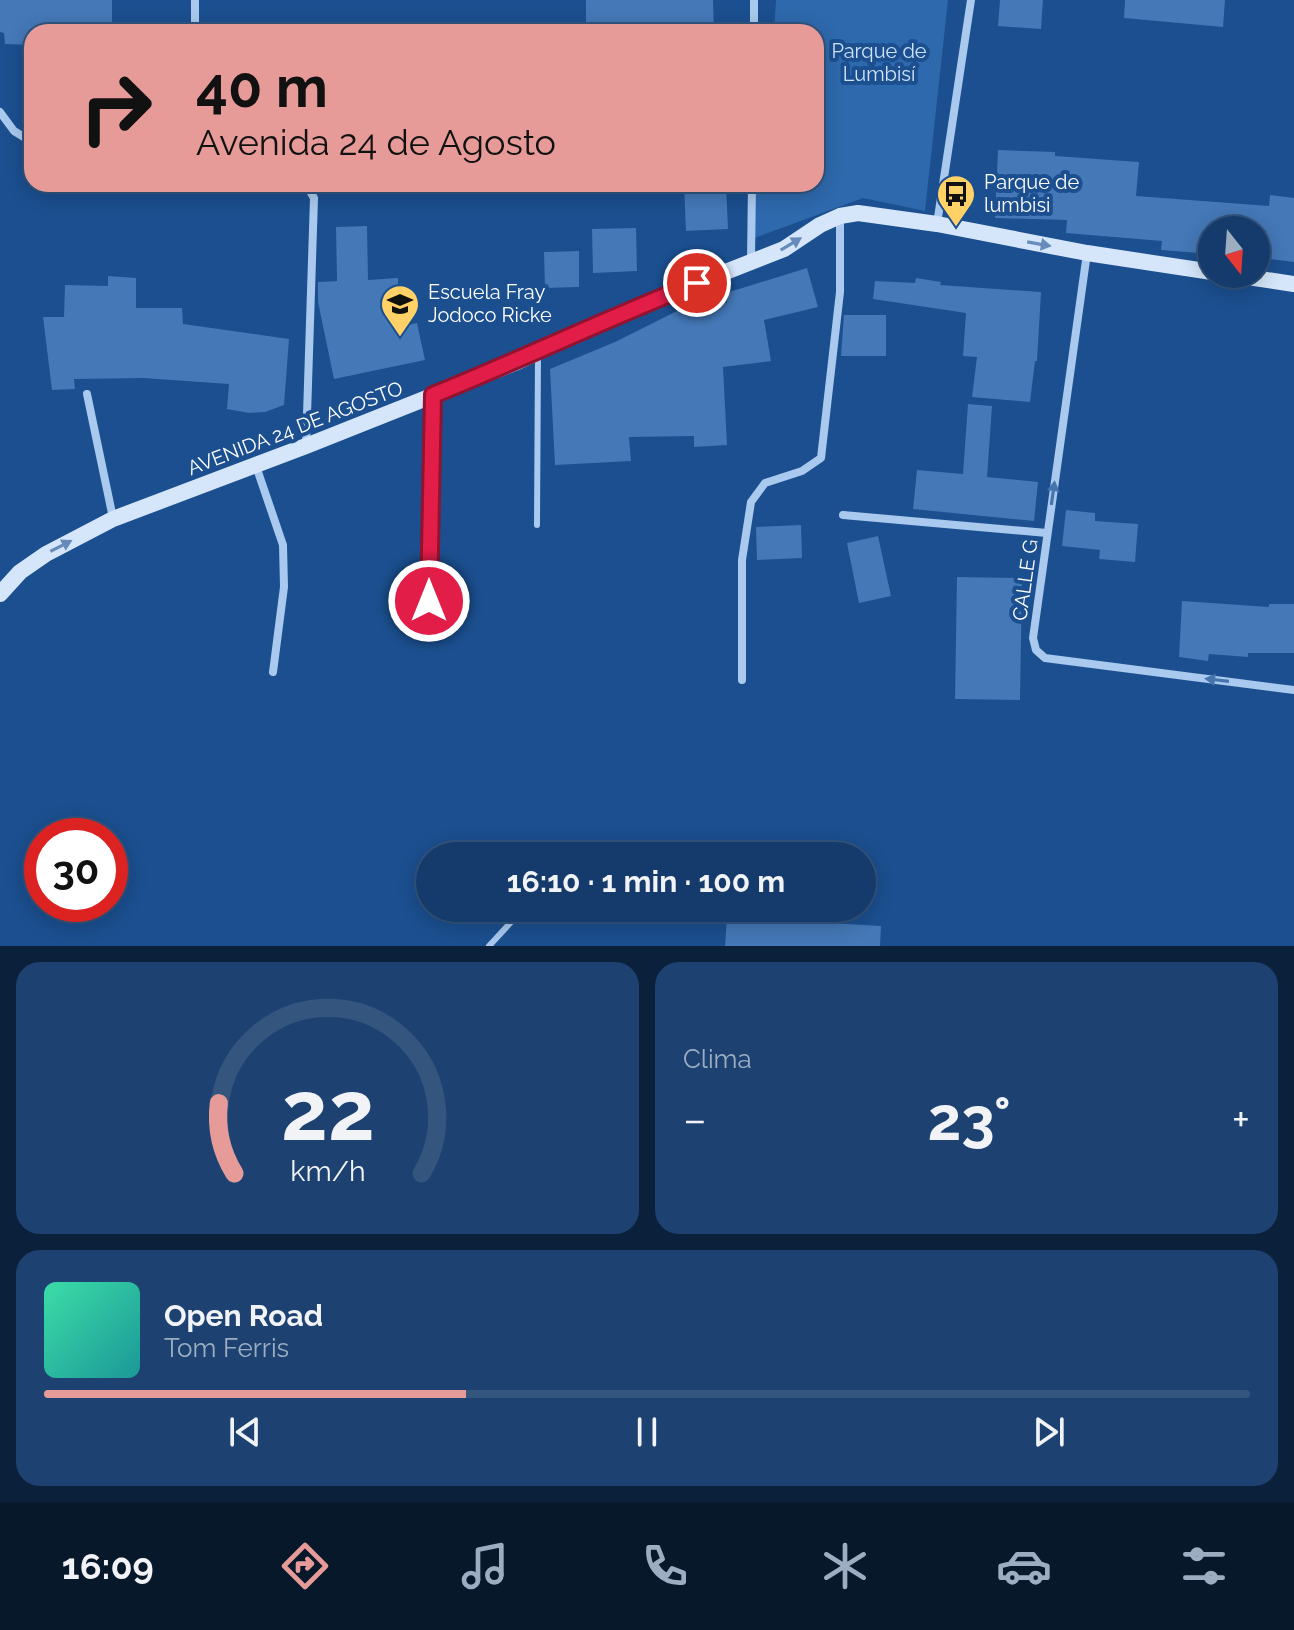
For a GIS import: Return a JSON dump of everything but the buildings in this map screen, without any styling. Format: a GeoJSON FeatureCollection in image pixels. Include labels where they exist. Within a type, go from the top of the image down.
{"type":"FeatureCollection","features":[{"type":"Feature","properties":{"kind":"street"},"geometry":{"type":"LineString","coordinates":[[195,0],[195,24]]}},
{"type":"Feature","properties":{"kind":"street"},"geometry":{"type":"LineString","coordinates":[[754,0],[754,24]]}},
{"type":"Feature","properties":{"kind":"street"},"geometry":{"type":"LineString","coordinates":[[937,224],[971,0]]}},
{"type":"Feature","properties":{"kind":"street"},"geometry":{"type":"LineString","coordinates":[[0,112],[14,131],[24,137]]}},
{"type":"Feature","properties":{"kind":"street"},"geometry":{"type":"LineString","coordinates":[[306,446],[314,198],[311,192]]}},
{"type":"Feature","properties":{"kind":"street"},"geometry":{"type":"LineString","coordinates":[[751,262],[752,192]]}},
{"type":"Feature","properties":{"kind":"street","name":"AVENIDA 24 DE AGOSTO"},"geometry":{"type":"LineString","coordinates":[[0,594],[20,572],[46,554],[113,519],[433,395],[616,315],[784,249],[820,225],[840,216],[858,213],[937,224],[1087,253],[1198,270]]}},
{"type":"Feature","properties":{"kind":"street"},"geometry":{"type":"LineString","coordinates":[[742,680],[742,560],[751,502],[765,483],[802,471],[821,458],[840,292],[840,216]]}},
{"type":"Feature","properties":{"kind":"street","name":"CALLE G"},"geometry":{"type":"LineString","coordinates":[[1087,253],[1033,638],[1036,650],[1045,658],[1294,690]]}},
{"type":"Feature","properties":{"kind":"street"},"geometry":{"type":"LineString","coordinates":[[1270,280],[1294,284]]}},
{"type":"Feature","properties":{"kind":"street"},"geometry":{"type":"LineString","coordinates":[[87,394],[113,519]]}},
{"type":"Feature","properties":{"kind":"street"},"geometry":{"type":"LineString","coordinates":[[429,629],[433,395]]}},
{"type":"Feature","properties":{"kind":"street"},"geometry":{"type":"LineString","coordinates":[[256,465],[283,545],[284,587],[273,672]]}},
{"type":"Feature","properties":{"kind":"street"},"geometry":{"type":"LineString","coordinates":[[843,515],[1047,533]]}},
{"type":"Feature","properties":{"kind":"lane"},"geometry":{"type":"LineString","coordinates":[[537,525],[538,351]]}},
{"type":"Feature","properties":{"kind":"lane"},"geometry":{"type":"LineString","coordinates":[[489,946],[511,922]]}},
{"type":"Feature","properties":{"kind":"green space","name":"Parque de Lumbisí"},"geometry":{"type":"Polygon","coordinates":[[[776,0],[948,0],[925,211],[863,198],[752,239],[751,192],[824,192],[824,24],[774,24],[776,0]]]}},
{"type":"Feature","properties":{"kind":"place","name":"Parque de lumbisi"},"geometry":{"type":"Point","coordinates":[956,228]}},
{"type":"Feature","properties":{"kind":"place","name":"Escuela Fray Jodoco Ricke"},"geometry":{"type":"Point","coordinates":[400,338]}},
{"type":"Feature","properties":{"kind":"route"},"geometry":{"type":"LineString","coordinates":[[429,601],[433,395],[517,362],[616,315],[697,283]]}}]}
